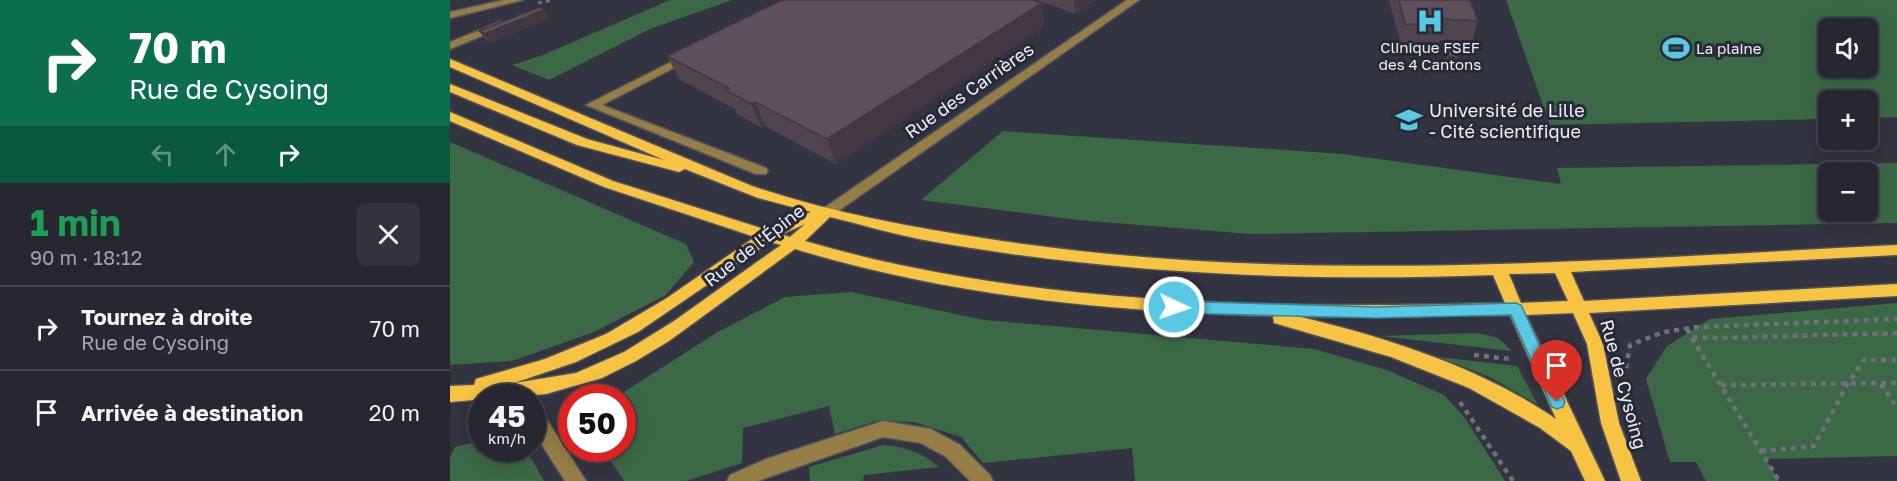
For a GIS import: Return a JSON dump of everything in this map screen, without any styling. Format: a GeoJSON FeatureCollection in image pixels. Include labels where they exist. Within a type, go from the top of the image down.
{"type":"FeatureCollection","features":[{"type":"Feature","properties":{"kind":"main road"},"geometry":{"type":"LineString","coordinates":[[450,63],[717,177],[777,199],[826,213],[958,240],[1100,259],[1195,267],[1288,271],[1560,266],[1897,250]]}},
{"type":"Feature","properties":{"kind":"main road"},"geometry":{"type":"LineString","coordinates":[[454,89],[597,147],[717,177]]}},
{"type":"Feature","properties":{"kind":"main road"},"geometry":{"type":"LineString","coordinates":[[450,116],[592,177],[768,236],[860,261],[1012,290],[1124,303],[1245,310],[1376,313],[1579,307],[1897,290]]}},
{"type":"Feature","properties":{"kind":"main road","name":"Rue de l'Épine"},"geometry":{"type":"LineString","coordinates":[[450,393],[539,368],[608,341],[659,312],[768,236],[794,222],[826,213]]}},
{"type":"Feature","properties":{"kind":"main road","name":"Rue de l'Épine"},"geometry":{"type":"LineString","coordinates":[[546,387],[575,380],[637,354],[742,282],[794,243],[826,213]]}},
{"type":"Feature","properties":{"kind":"main road","name":"Rue de Cysoing"},"geometry":{"type":"LineString","coordinates":[[1560,266],[1595,344],[1610,423],[1631,481]]}},
{"type":"Feature","properties":{"kind":"main road"},"geometry":{"type":"LineString","coordinates":[[1498,268],[1595,481]]}},
{"type":"Feature","properties":{"kind":"main road"},"geometry":{"type":"LineString","coordinates":[[1245,310],[1330,330],[1459,377],[1514,402],[1578,445]]}},
{"type":"Feature","properties":{"kind":"main road","name":"Rue de l'Épine"},"geometry":{"type":"LineString","coordinates":[[450,393],[468,393]]}},
{"type":"Feature","properties":{"kind":"street"},"geometry":{"type":"LineString","coordinates":[[450,15],[518,0]]}},
{"type":"Feature","properties":{"kind":"street","name":"Rue des Carrières"},"geometry":{"type":"LineString","coordinates":[[826,213],[1134,0]]}},
{"type":"Feature","properties":{"kind":"street"},"geometry":{"type":"LineString","coordinates":[[450,46],[510,21]]}},
{"type":"Feature","properties":{"kind":"street"},"geometry":{"type":"LineString","coordinates":[[703,49],[592,105],[761,171]]}},
{"type":"Feature","properties":{"kind":"street"},"geometry":{"type":"LineString","coordinates":[[737,481],[766,468],[883,429],[924,435],[952,451],[983,481]]}},
{"type":"Feature","properties":{"kind":"street"},"geometry":{"type":"LineString","coordinates":[[546,434],[576,481]]}},
{"type":"Feature","properties":{"kind":"path"},"geometry":{"type":"LineString","coordinates":[[1628,355],[1630,345],[1664,332],[1686,329],[1897,319]]}},
{"type":"Feature","properties":{"kind":"path"},"geometry":{"type":"LineString","coordinates":[[1686,329],[1779,481]]}},
{"type":"Feature","properties":{"kind":"path"},"geometry":{"type":"LineString","coordinates":[[1692,338],[1897,333]]}},
{"type":"Feature","properties":{"kind":"path"},"geometry":{"type":"LineString","coordinates":[[1761,451],[1814,447],[1847,385],[1864,360],[1897,360]]}},
{"type":"Feature","properties":{"kind":"path"},"geometry":{"type":"LineString","coordinates":[[1881,383],[1897,408]]}},
{"type":"Feature","properties":{"kind":"path"},"geometry":{"type":"LineString","coordinates":[[1721,385],[1897,383]]}},
{"type":"Feature","properties":{"kind":"path"},"geometry":{"type":"LineString","coordinates":[[1457,398],[1513,481]]}},
{"type":"Feature","properties":{"kind":"green space"},"geometry":{"type":"Polygon","coordinates":[[[670,0],[732,0],[650,29],[549,80],[512,65],[543,55],[670,0]]]}},
{"type":"Feature","properties":{"kind":"green space","name":"La plaine"},"geometry":{"type":"Polygon","coordinates":[[[1506,0],[1897,0],[1897,117],[1878,118],[1878,90],[1818,90],[1818,119],[1550,125],[1506,0]]]}},
{"type":"Feature","properties":{"kind":"green space"},"geometry":{"type":"Polygon","coordinates":[[[1003,131],[1342,154],[1561,184],[1557,168],[1818,164],[1818,222],[1878,222],[1878,163],[1897,163],[1897,223],[1251,234],[1078,220],[921,200],[1003,131]]]}},
{"type":"Feature","properties":{"kind":"green space"},"geometry":{"type":"Polygon","coordinates":[[[450,142],[686,244],[694,262],[666,295],[594,332],[512,361],[450,365],[450,142]]]}},
{"type":"Feature","properties":{"kind":"green space"},"geometry":{"type":"Polygon","coordinates":[[[851,292],[984,320],[1314,349],[1387,370],[1444,395],[1465,418],[1505,481],[1135,481],[1132,448],[983,463],[961,437],[914,422],[876,421],[835,434],[829,406],[743,428],[742,463],[686,481],[624,481],[612,462],[636,462],[636,384],[716,333],[785,297],[851,292]]]}},
{"type":"Feature","properties":{"kind":"green space"},"geometry":{"type":"Polygon","coordinates":[[[1897,303],[1897,456],[1766,459],[1779,481],[1706,481],[1696,462],[1670,462],[1646,379],[1667,346],[1710,319],[1897,303]]]}},
{"type":"Feature","properties":{"kind":"green space"},"geometry":{"type":"Polygon","coordinates":[[[1478,333],[1498,338],[1512,351],[1379,336],[1478,333]]]}},
{"type":"Feature","properties":{"kind":"green space"},"geometry":{"type":"Polygon","coordinates":[[[1438,357],[1517,366],[1538,405],[1492,378],[1438,357]]]}},
{"type":"Feature","properties":{"kind":"green space"},"geometry":{"type":"Polygon","coordinates":[[[468,444],[468,462],[533,462],[544,481],[450,481],[450,457],[455,447],[468,444]]]}},
{"type":"Feature","properties":{"kind":"green space"},"geometry":{"type":"Polygon","coordinates":[[[883,445],[913,451],[939,467],[864,475],[863,481],[810,481],[809,467],[883,445]]]}},
{"type":"Feature","properties":{"kind":"building"},"geometry":{"type":"Polygon","coordinates":[[[782,0],[1032,0],[1042,3],[827,139],[755,102],[751,104],[726,90],[729,88],[667,56],[782,0]]]}},
{"type":"Feature","properties":{"kind":"building"},"geometry":{"type":"Polygon","coordinates":[[[1399,0],[1470,0],[1478,21],[1442,19],[1444,25],[1405,24],[1399,0]]]}},
{"type":"Feature","properties":{"kind":"building"},"geometry":{"type":"Polygon","coordinates":[[[540,7],[544,10],[484,34],[479,31],[540,7]]]}},
{"type":"Feature","properties":{"kind":"building"},"geometry":{"type":"Polygon","coordinates":[[[1449,50],[1459,52],[1457,58],[1447,56],[1449,50]]]}},
{"type":"Feature","properties":{"kind":"place","name":"Clinique FSEF des 4 Cantons"},"geometry":{"type":"Point","coordinates":[1430,21]}},
{"type":"Feature","properties":{"kind":"place","name":"La plaine"},"geometry":{"type":"Point","coordinates":[1676,48]}},
{"type":"Feature","properties":{"kind":"place","name":"Université de Lille ‐ Cité scientifique"},"geometry":{"type":"Point","coordinates":[1409,120]}},
{"type":"Feature","properties":{"kind":"route"},"geometry":{"type":"LineString","coordinates":[[1174,307],[1376,313],[1516,309],[1557,402]]}}]}
